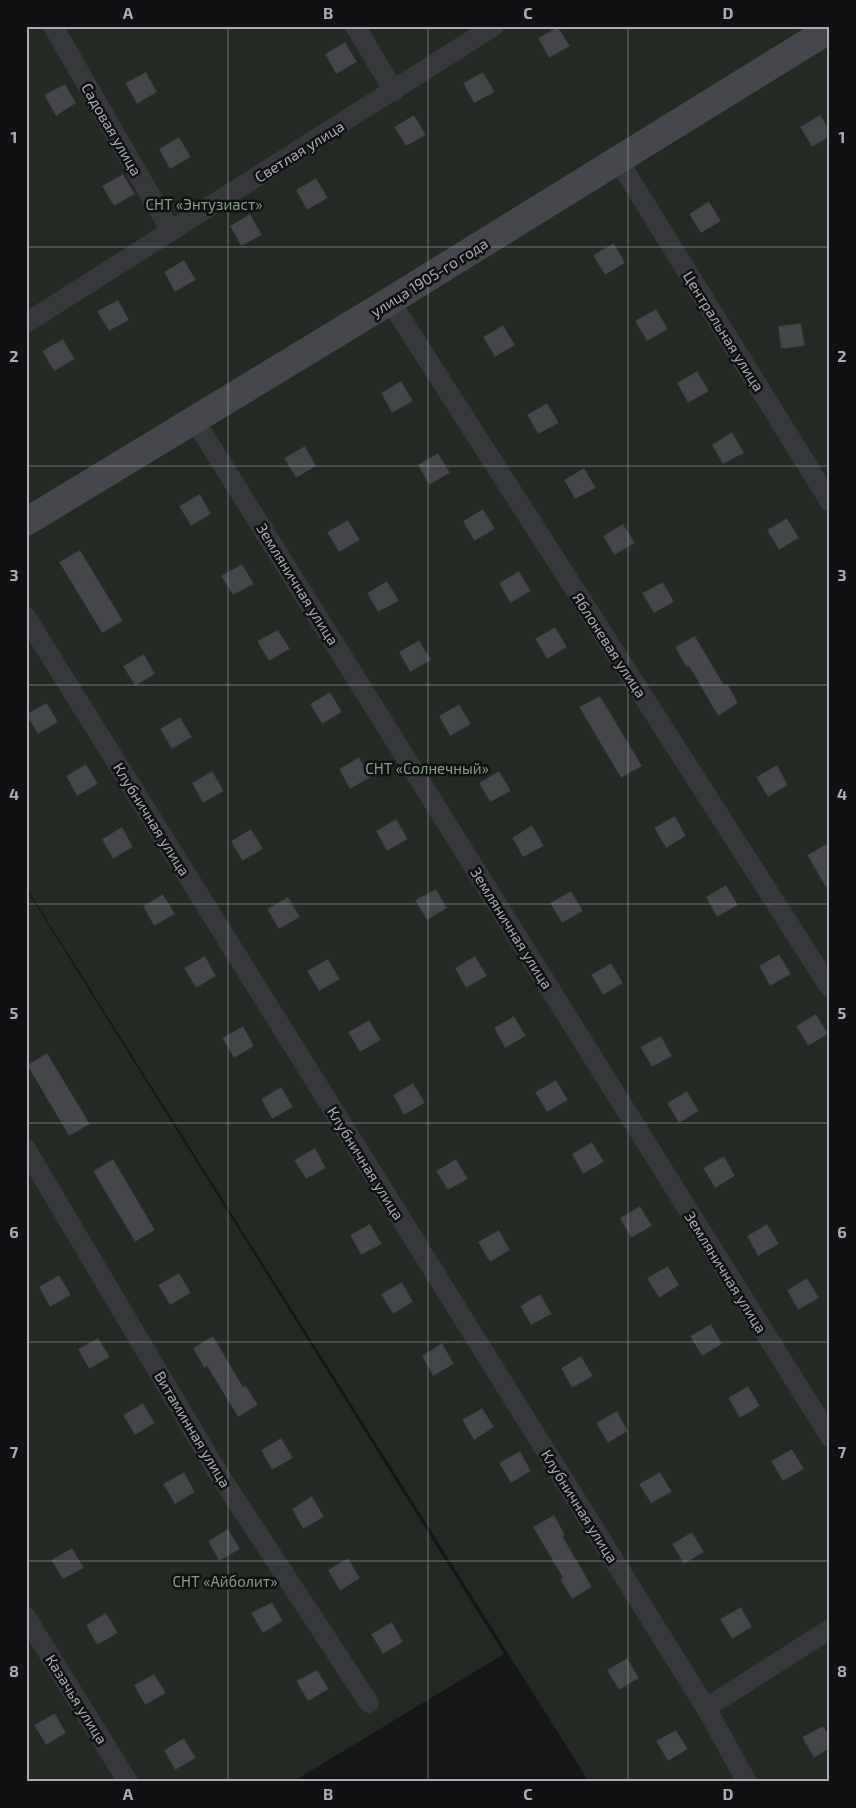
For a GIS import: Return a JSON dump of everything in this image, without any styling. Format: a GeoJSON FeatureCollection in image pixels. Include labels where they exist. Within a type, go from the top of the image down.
{"type":"FeatureCollection","features":[{"type":"Feature","properties":{"kind":"street","name":"Садовая улица"},"geometry":{"type":"LineString","coordinates":[[53,26],[171,231]]}},
{"type":"Feature","properties":{"kind":"street"},"geometry":{"type":"LineString","coordinates":[[355,26],[394,91]]}},
{"type":"Feature","properties":{"kind":"street","name":"Светлая улица"},"geometry":{"type":"LineString","coordinates":[[26,323],[494,26]]}},
{"type":"Feature","properties":{"kind":"street","name":"улица 1905-го года"},"geometry":{"type":"LineString","coordinates":[[26,522],[390,301],[830,29]]}},
{"type":"Feature","properties":{"kind":"street","name":"Центральная улица"},"geometry":{"type":"LineString","coordinates":[[618,160],[830,502]]}},
{"type":"Feature","properties":{"kind":"street","name":"Яблоневая улица"},"geometry":{"type":"LineString","coordinates":[[390,301],[830,988]]}},
{"type":"Feature","properties":{"kind":"street","name":"Земляничная улица"},"geometry":{"type":"LineString","coordinates":[[194,419],[830,1437]]}},
{"type":"Feature","properties":{"kind":"street","name":"Клубничная улица"},"geometry":{"type":"LineString","coordinates":[[26,617],[706,1708],[747,1782]]}},
{"type":"Feature","properties":{"kind":"street","name":"Витаминная улица"},"geometry":{"type":"LineString","coordinates":[[26,1149],[220,1476],[369,1703]]}},
{"type":"Feature","properties":{"kind":"street","name":"Казачья улица"},"geometry":{"type":"LineString","coordinates":[[26,1617],[128,1782]]}},
{"type":"Feature","properties":{"kind":"street"},"geometry":{"type":"LineString","coordinates":[[706,1708],[830,1628]]}},
{"type":"Feature","properties":{"kind":"green space","name":"СНТ «Солнечный»"},"geometry":{"type":"Polygon","coordinates":[[[26,26],[830,26],[830,1782],[589,1782],[26,887],[26,26]]]}},
{"type":"Feature","properties":{"kind":"green space","name":"СНТ «Айболит»"},"geometry":{"type":"Polygon","coordinates":[[[26,889],[504,1654],[292,1782],[26,1782],[26,889]]]}},
{"type":"Feature","properties":{"kind":"building"},"geometry":{"type":"Polygon","coordinates":[[[558,27],[570,46],[549,58],[538,38],[558,27]]]}},
{"type":"Feature","properties":{"kind":"building"},"geometry":{"type":"Polygon","coordinates":[[[345,42],[357,62],[336,74],[325,54],[345,42]]]}},
{"type":"Feature","properties":{"kind":"building"},"geometry":{"type":"Polygon","coordinates":[[[146,72],[157,92],[137,104],[125,83],[146,72]]]}},
{"type":"Feature","properties":{"kind":"building"},"geometry":{"type":"Polygon","coordinates":[[[483,72],[495,92],[474,103],[463,83],[483,72]]]}},
{"type":"Feature","properties":{"kind":"building"},"geometry":{"type":"Polygon","coordinates":[[[65,84],[76,103],[56,116],[44,95],[65,84]]]}},
{"type":"Feature","properties":{"kind":"building"},"geometry":{"type":"Polygon","coordinates":[[[414,115],[426,135],[406,146],[394,127],[414,115]]]}},
{"type":"Feature","properties":{"kind":"building"},"geometry":{"type":"Polygon","coordinates":[[[820,115],[830,130],[830,136],[812,147],[800,127],[820,115]]]}},
{"type":"Feature","properties":{"kind":"building"},"geometry":{"type":"Polygon","coordinates":[[[179,137],[191,157],[170,169],[159,149],[179,137]]]}},
{"type":"Feature","properties":{"kind":"building"},"geometry":{"type":"Polygon","coordinates":[[[123,174],[135,194],[114,206],[102,186],[123,174]]]}},
{"type":"Feature","properties":{"kind":"building"},"geometry":{"type":"Polygon","coordinates":[[[316,178],[328,198],[307,210],[296,190],[316,178]]]}},
{"type":"Feature","properties":{"kind":"building"},"geometry":{"type":"Polygon","coordinates":[[[709,201],[721,221],[701,233],[689,214],[709,201]]]}},
{"type":"Feature","properties":{"kind":"building"},"geometry":{"type":"Polygon","coordinates":[[[250,214],[262,235],[241,246],[230,226],[250,214]]]}},
{"type":"Feature","properties":{"kind":"building"},"geometry":{"type":"Polygon","coordinates":[[[614,243],[625,263],[605,275],[593,255],[614,243]]]}},
{"type":"Feature","properties":{"kind":"building"},"geometry":{"type":"Polygon","coordinates":[[[184,260],[196,280],[175,292],[164,272],[184,260]]]}},
{"type":"Feature","properties":{"kind":"building"},"geometry":{"type":"Polygon","coordinates":[[[118,300],[129,320],[109,331],[97,311],[118,300]]]}},
{"type":"Feature","properties":{"kind":"building"},"geometry":{"type":"Polygon","coordinates":[[[656,309],[668,329],[647,341],[635,321],[656,309]]]}},
{"type":"Feature","properties":{"kind":"building"},"geometry":{"type":"Polygon","coordinates":[[[801,323],[805,346],[781,349],[778,326],[801,323]]]}},
{"type":"Feature","properties":{"kind":"building"},"geometry":{"type":"Polygon","coordinates":[[[503,325],[515,345],[495,357],[483,337],[503,325]]]}},
{"type":"Feature","properties":{"kind":"building"},"geometry":{"type":"Polygon","coordinates":[[[63,339],[75,359],[54,371],[42,351],[63,339]]]}},
{"type":"Feature","properties":{"kind":"building"},"geometry":{"type":"Polygon","coordinates":[[[697,371],[709,391],[688,403],[677,383],[697,371]]]}},
{"type":"Feature","properties":{"kind":"building"},"geometry":{"type":"Polygon","coordinates":[[[401,381],[413,401],[392,413],[381,393],[401,381]]]}},
{"type":"Feature","properties":{"kind":"building"},"geometry":{"type":"Polygon","coordinates":[[[547,403],[559,423],[538,434],[527,415],[547,403]]]}},
{"type":"Feature","properties":{"kind":"building"},"geometry":{"type":"Polygon","coordinates":[[[732,432],[744,453],[723,464],[712,445],[732,432]]]}},
{"type":"Feature","properties":{"kind":"building"},"geometry":{"type":"Polygon","coordinates":[[[305,446],[316,466],[296,478],[284,458],[305,446]]]}},
{"type":"Feature","properties":{"kind":"building"},"geometry":{"type":"Polygon","coordinates":[[[438,453],[450,473],[429,485],[418,465],[438,453]]]}},
{"type":"Feature","properties":{"kind":"building"},"geometry":{"type":"Polygon","coordinates":[[[584,468],[596,488],[575,499],[564,480],[584,468]]]}},
{"type":"Feature","properties":{"kind":"building"},"geometry":{"type":"Polygon","coordinates":[[[200,494],[211,514],[191,526],[179,506],[200,494]]]}},
{"type":"Feature","properties":{"kind":"building"},"geometry":{"type":"Polygon","coordinates":[[[483,509],[495,529],[474,541],[463,521],[483,509]]]}},
{"type":"Feature","properties":{"kind":"building"},"geometry":{"type":"Polygon","coordinates":[[[787,518],[799,538],[779,550],[767,530],[787,518]]]}},
{"type":"Feature","properties":{"kind":"building"},"geometry":{"type":"Polygon","coordinates":[[[348,520],[360,540],[339,552],[327,532],[348,520]]]}},
{"type":"Feature","properties":{"kind":"building"},"geometry":{"type":"Polygon","coordinates":[[[623,524],[635,543],[614,555],[603,536],[623,524]]]}},
{"type":"Feature","properties":{"kind":"building"},"geometry":{"type":"Polygon","coordinates":[[[80,550],[123,621],[102,633],[59,562],[80,550]]]}},
{"type":"Feature","properties":{"kind":"building"},"geometry":{"type":"Polygon","coordinates":[[[242,564],[254,584],[233,595],[221,576],[242,564]]]}},
{"type":"Feature","properties":{"kind":"building"},"geometry":{"type":"Polygon","coordinates":[[[519,571],[531,591],[510,603],[499,583],[519,571]]]}},
{"type":"Feature","properties":{"kind":"building"},"geometry":{"type":"Polygon","coordinates":[[[387,581],[399,601],[378,612],[367,593],[387,581]]]}},
{"type":"Feature","properties":{"kind":"building"},"geometry":{"type":"Polygon","coordinates":[[[663,582],[674,602],[654,613],[642,593],[663,582]]]}},
{"type":"Feature","properties":{"kind":"building"},"geometry":{"type":"Polygon","coordinates":[[[555,627],[567,647],[547,659],[535,639],[555,627]]]}},
{"type":"Feature","properties":{"kind":"building"},"geometry":{"type":"Polygon","coordinates":[[[278,630],[290,649],[269,661],[257,641],[278,630]]]}},
{"type":"Feature","properties":{"kind":"building"},"geometry":{"type":"Polygon","coordinates":[[[695,636],[724,685],[727,683],[738,703],[718,716],[689,666],[686,667],[675,647],[695,636]]]}},
{"type":"Feature","properties":{"kind":"building"},"geometry":{"type":"Polygon","coordinates":[[[419,640],[431,660],[410,672],[399,652],[419,640]]]}},
{"type":"Feature","properties":{"kind":"building"},"geometry":{"type":"Polygon","coordinates":[[[144,654],[155,674],[135,686],[123,666],[144,654]]]}},
{"type":"Feature","properties":{"kind":"building"},"geometry":{"type":"Polygon","coordinates":[[[330,692],[342,712],[322,724],[310,704],[330,692]]]}},
{"type":"Feature","properties":{"kind":"building"},"geometry":{"type":"Polygon","coordinates":[[[600,696],[642,766],[621,778],[579,707],[600,696]]]}},
{"type":"Feature","properties":{"kind":"building"},"geometry":{"type":"Polygon","coordinates":[[[47,703],[58,722],[38,734],[26,714],[47,703]]]}},
{"type":"Feature","properties":{"kind":"building"},"geometry":{"type":"Polygon","coordinates":[[[459,704],[471,724],[450,736],[439,716],[459,704]]]}},
{"type":"Feature","properties":{"kind":"building"},"geometry":{"type":"Polygon","coordinates":[[[180,717],[192,737],[172,749],[160,729],[180,717]]]}},
{"type":"Feature","properties":{"kind":"building"},"geometry":{"type":"Polygon","coordinates":[[[359,757],[371,777],[350,789],[339,769],[359,757]]]}},
{"type":"Feature","properties":{"kind":"building"},"geometry":{"type":"Polygon","coordinates":[[[86,764],[98,784],[77,796],[66,776],[86,764]]]}},
{"type":"Feature","properties":{"kind":"building"},"geometry":{"type":"Polygon","coordinates":[[[777,765],[788,785],[768,797],[756,777],[777,765]]]}},
{"type":"Feature","properties":{"kind":"building"},"geometry":{"type":"Polygon","coordinates":[[[212,771],[224,791],[203,803],[192,783],[212,771]]]}},
{"type":"Feature","properties":{"kind":"building"},"geometry":{"type":"Polygon","coordinates":[[[499,771],[511,791],[490,802],[479,783],[499,771]]]}},
{"type":"Feature","properties":{"kind":"building"},"geometry":{"type":"Polygon","coordinates":[[[675,816],[686,836],[666,848],[654,828],[675,816]]]}},
{"type":"Feature","properties":{"kind":"building"},"geometry":{"type":"Polygon","coordinates":[[[396,819],[408,839],[387,851],[376,831],[396,819]]]}},
{"type":"Feature","properties":{"kind":"building"},"geometry":{"type":"Polygon","coordinates":[[[532,825],[544,846],[523,857],[512,838],[532,825]]]}},
{"type":"Feature","properties":{"kind":"building"},"geometry":{"type":"Polygon","coordinates":[[[122,827],[133,847],[113,859],[102,839],[122,827]]]}},
{"type":"Feature","properties":{"kind":"building"},"geometry":{"type":"Polygon","coordinates":[[[251,829],[263,849],[242,861],[231,841],[251,829]]]}},
{"type":"Feature","properties":{"kind":"building"},"geometry":{"type":"Polygon","coordinates":[[[830,842],[830,894],[807,855],[830,842]]]}},
{"type":"Feature","properties":{"kind":"building"},"geometry":{"type":"Polygon","coordinates":[[[726,885],[738,905],[717,917],[706,897],[726,885]]]}},
{"type":"Feature","properties":{"kind":"building"},"geometry":{"type":"Polygon","coordinates":[[[436,889],[447,908],[427,920],[415,900],[436,889]]]}},
{"type":"Feature","properties":{"kind":"building"},"geometry":{"type":"Polygon","coordinates":[[[571,891],[583,911],[562,923],[550,903],[571,891]]]}},
{"type":"Feature","properties":{"kind":"building"},"geometry":{"type":"Polygon","coordinates":[[[163,894],[175,914],[154,926],[143,906],[163,894]]]}},
{"type":"Feature","properties":{"kind":"building"},"geometry":{"type":"Polygon","coordinates":[[[288,897],[300,917],[279,929],[267,909],[288,897]]]}},
{"type":"Feature","properties":{"kind":"building"},"geometry":{"type":"Polygon","coordinates":[[[779,954],[791,974],[770,986],[759,966],[779,954]]]}},
{"type":"Feature","properties":{"kind":"building"},"geometry":{"type":"Polygon","coordinates":[[[205,956],[216,976],[196,988],[184,968],[205,956]]]}},
{"type":"Feature","properties":{"kind":"building"},"geometry":{"type":"Polygon","coordinates":[[[475,956],[487,976],[466,988],[455,968],[475,956]]]}},
{"type":"Feature","properties":{"kind":"building"},"geometry":{"type":"Polygon","coordinates":[[[328,959],[340,979],[319,991],[307,971],[328,959]]]}},
{"type":"Feature","properties":{"kind":"building"},"geometry":{"type":"Polygon","coordinates":[[[611,963],[623,983],[603,995],[591,975],[611,963]]]}},
{"type":"Feature","properties":{"kind":"building"},"geometry":{"type":"Polygon","coordinates":[[[816,1014],[828,1034],[808,1046],[796,1026],[816,1014]]]}},
{"type":"Feature","properties":{"kind":"building"},"geometry":{"type":"Polygon","coordinates":[[[514,1016],[526,1036],[505,1048],[494,1028],[514,1016]]]}},
{"type":"Feature","properties":{"kind":"building"},"geometry":{"type":"Polygon","coordinates":[[[369,1020],[381,1040],[360,1052],[348,1032],[369,1020]]]}},
{"type":"Feature","properties":{"kind":"building"},"geometry":{"type":"Polygon","coordinates":[[[243,1026],[254,1046],[234,1058],[222,1038],[243,1026]]]}},
{"type":"Feature","properties":{"kind":"building"},"geometry":{"type":"Polygon","coordinates":[[[661,1036],[672,1056],[652,1067],[640,1047],[661,1036]]]}},
{"type":"Feature","properties":{"kind":"building"},"geometry":{"type":"Polygon","coordinates":[[[47,1053],[90,1124],[69,1136],[27,1065],[47,1053]]]}},
{"type":"Feature","properties":{"kind":"building"},"geometry":{"type":"Polygon","coordinates":[[[556,1080],[568,1100],[547,1112],[535,1092],[556,1080]]]}},
{"type":"Feature","properties":{"kind":"building"},"geometry":{"type":"Polygon","coordinates":[[[413,1083],[425,1103],[404,1115],[393,1095],[413,1083]]]}},
{"type":"Feature","properties":{"kind":"building"},"geometry":{"type":"Polygon","coordinates":[[[281,1087],[293,1107],[272,1119],[261,1099],[281,1087]]]}},
{"type":"Feature","properties":{"kind":"building"},"geometry":{"type":"Polygon","coordinates":[[[687,1091],[699,1111],[679,1123],[667,1103],[687,1091]]]}},
{"type":"Feature","properties":{"kind":"building"},"geometry":{"type":"Polygon","coordinates":[[[592,1142],[604,1162],[583,1174],[572,1154],[592,1142]]]}},
{"type":"Feature","properties":{"kind":"building"},"geometry":{"type":"Polygon","coordinates":[[[315,1148],[326,1168],[306,1179],[294,1160],[315,1148]]]}},
{"type":"Feature","properties":{"kind":"building"},"geometry":{"type":"Polygon","coordinates":[[[724,1156],[735,1176],[715,1188],[703,1168],[724,1156]]]}},
{"type":"Feature","properties":{"kind":"building"},"geometry":{"type":"Polygon","coordinates":[[[113,1159],[155,1230],[135,1242],[93,1171],[113,1159]]]}},
{"type":"Feature","properties":{"kind":"building"},"geometry":{"type":"Polygon","coordinates":[[[456,1159],[468,1179],[448,1190],[436,1171],[456,1159]]]}},
{"type":"Feature","properties":{"kind":"building"},"geometry":{"type":"Polygon","coordinates":[[[640,1206],[652,1226],[631,1238],[620,1218],[640,1206]]]}},
{"type":"Feature","properties":{"kind":"building"},"geometry":{"type":"Polygon","coordinates":[[[370,1224],[382,1244],[361,1255],[350,1235],[370,1224]]]}},
{"type":"Feature","properties":{"kind":"building"},"geometry":{"type":"Polygon","coordinates":[[[767,1224],[779,1244],[758,1256],[747,1236],[767,1224]]]}},
{"type":"Feature","properties":{"kind":"building"},"geometry":{"type":"Polygon","coordinates":[[[499,1230],[510,1250],[490,1262],[478,1242],[499,1230]]]}},
{"type":"Feature","properties":{"kind":"building"},"geometry":{"type":"Polygon","coordinates":[[[668,1266],[679,1285],[659,1298],[647,1278],[668,1266]]]}},
{"type":"Feature","properties":{"kind":"building"},"geometry":{"type":"Polygon","coordinates":[[[179,1273],[191,1293],[170,1305],[158,1285],[179,1273]]]}},
{"type":"Feature","properties":{"kind":"building"},"geometry":{"type":"Polygon","coordinates":[[[59,1275],[71,1295],[50,1307],[39,1287],[59,1275]]]}},
{"type":"Feature","properties":{"kind":"building"},"geometry":{"type":"Polygon","coordinates":[[[807,1278],[819,1298],[798,1310],[787,1290],[807,1278]]]}},
{"type":"Feature","properties":{"kind":"building"},"geometry":{"type":"Polygon","coordinates":[[[402,1282],[413,1302],[393,1314],[381,1294],[402,1282]]]}},
{"type":"Feature","properties":{"kind":"building"},"geometry":{"type":"Polygon","coordinates":[[[540,1294],[552,1314],[531,1325],[520,1306],[540,1294]]]}},
{"type":"Feature","properties":{"kind":"building"},"geometry":{"type":"Polygon","coordinates":[[[711,1324],[722,1344],[702,1356],[690,1336],[711,1324]]]}},
{"type":"Feature","properties":{"kind":"building"},"geometry":{"type":"Polygon","coordinates":[[[213,1336],[243,1387],[246,1386],[258,1405],[238,1417],[207,1366],[204,1368],[193,1348],[213,1336]]]}},
{"type":"Feature","properties":{"kind":"building"},"geometry":{"type":"Polygon","coordinates":[[[98,1338],[110,1357],[89,1369],[78,1349],[98,1338]]]}},
{"type":"Feature","properties":{"kind":"building"},"geometry":{"type":"Polygon","coordinates":[[[442,1343],[454,1364],[433,1376],[422,1356],[442,1343]]]}},
{"type":"Feature","properties":{"kind":"building"},"geometry":{"type":"Polygon","coordinates":[[[581,1356],[593,1376],[572,1388],[561,1368],[581,1356]]]}},
{"type":"Feature","properties":{"kind":"building"},"geometry":{"type":"Polygon","coordinates":[[[748,1386],[760,1406],[740,1418],[728,1398],[748,1386]]]}},
{"type":"Feature","properties":{"kind":"building"},"geometry":{"type":"Polygon","coordinates":[[[143,1403],[155,1423],[135,1435],[123,1415],[143,1403]]]}},
{"type":"Feature","properties":{"kind":"building"},"geometry":{"type":"Polygon","coordinates":[[[482,1408],[494,1427],[474,1440],[462,1420],[482,1408]]]}},
{"type":"Feature","properties":{"kind":"building"},"geometry":{"type":"Polygon","coordinates":[[[617,1411],[628,1431],[608,1443],[596,1423],[617,1411]]]}},
{"type":"Feature","properties":{"kind":"building"},"geometry":{"type":"Polygon","coordinates":[[[281,1438],[293,1458],[272,1470],[261,1450],[281,1438]]]}},
{"type":"Feature","properties":{"kind":"building"},"geometry":{"type":"Polygon","coordinates":[[[792,1449],[804,1469],[783,1481],[771,1461],[792,1449]]]}},
{"type":"Feature","properties":{"kind":"building"},"geometry":{"type":"Polygon","coordinates":[[[520,1451],[531,1471],[511,1483],[499,1463],[520,1451]]]}},
{"type":"Feature","properties":{"kind":"building"},"geometry":{"type":"Polygon","coordinates":[[[184,1472],[195,1492],[175,1504],[163,1484],[184,1472]]]}},
{"type":"Feature","properties":{"kind":"building"},"geometry":{"type":"Polygon","coordinates":[[[660,1472],[672,1492],[651,1503],[639,1484],[660,1472]]]}},
{"type":"Feature","properties":{"kind":"building"},"geometry":{"type":"Polygon","coordinates":[[[312,1496],[324,1517],[303,1529],[292,1509],[312,1496]]]}},
{"type":"Feature","properties":{"kind":"building"},"geometry":{"type":"Polygon","coordinates":[[[554,1515],[565,1535],[563,1537],[592,1587],[572,1599],[560,1579],[563,1578],[533,1527],[554,1515]]]}},
{"type":"Feature","properties":{"kind":"building"},"geometry":{"type":"Polygon","coordinates":[[[228,1529],[240,1549],[219,1561],[208,1541],[228,1529]]]}},
{"type":"Feature","properties":{"kind":"building"},"geometry":{"type":"Polygon","coordinates":[[[692,1532],[704,1552],[684,1564],[672,1544],[692,1532]]]}},
{"type":"Feature","properties":{"kind":"building"},"geometry":{"type":"Polygon","coordinates":[[[72,1548],[84,1568],[63,1579],[51,1560],[72,1548]]]}},
{"type":"Feature","properties":{"kind":"building"},"geometry":{"type":"Polygon","coordinates":[[[348,1558],[360,1578],[340,1591],[328,1570],[348,1558]]]}},
{"type":"Feature","properties":{"kind":"building"},"geometry":{"type":"Polygon","coordinates":[[[272,1602],[283,1621],[263,1633],[251,1613],[272,1602]]]}},
{"type":"Feature","properties":{"kind":"building"},"geometry":{"type":"Polygon","coordinates":[[[741,1607],[752,1627],[732,1639],[720,1619],[741,1607]]]}},
{"type":"Feature","properties":{"kind":"building"},"geometry":{"type":"Polygon","coordinates":[[[106,1613],[118,1633],[97,1645],[86,1625],[106,1613]]]}},
{"type":"Feature","properties":{"kind":"building"},"geometry":{"type":"Polygon","coordinates":[[[392,1622],[403,1642],[383,1654],[371,1634],[392,1622]]]}},
{"type":"Feature","properties":{"kind":"building"},"geometry":{"type":"Polygon","coordinates":[[[627,1658],[639,1678],[619,1690],[607,1670],[627,1658]]]}},
{"type":"Feature","properties":{"kind":"building"},"geometry":{"type":"Polygon","coordinates":[[[317,1670],[329,1689],[308,1701],[296,1681],[317,1670]]]}},
{"type":"Feature","properties":{"kind":"building"},"geometry":{"type":"Polygon","coordinates":[[[154,1674],[166,1693],[145,1705],[134,1685],[154,1674]]]}},
{"type":"Feature","properties":{"kind":"building"},"geometry":{"type":"Polygon","coordinates":[[[55,1713],[66,1733],[46,1745],[34,1725],[55,1713]]]}},
{"type":"Feature","properties":{"kind":"building"},"geometry":{"type":"Polygon","coordinates":[[[823,1726],[830,1737],[830,1748],[814,1758],[802,1737],[823,1726]]]}},
{"type":"Feature","properties":{"kind":"building"},"geometry":{"type":"Polygon","coordinates":[[[676,1730],[688,1749],[668,1761],[656,1741],[676,1730]]]}},
{"type":"Feature","properties":{"kind":"building"},"geometry":{"type":"Polygon","coordinates":[[[184,1738],[196,1758],[175,1770],[164,1750],[184,1738]]]}},
{"type":"Feature","properties":{"kind":"park label","name":"СНТ «Энтузиаст»"},"geometry":{"type":"Point","coordinates":[204,204]}}]}
